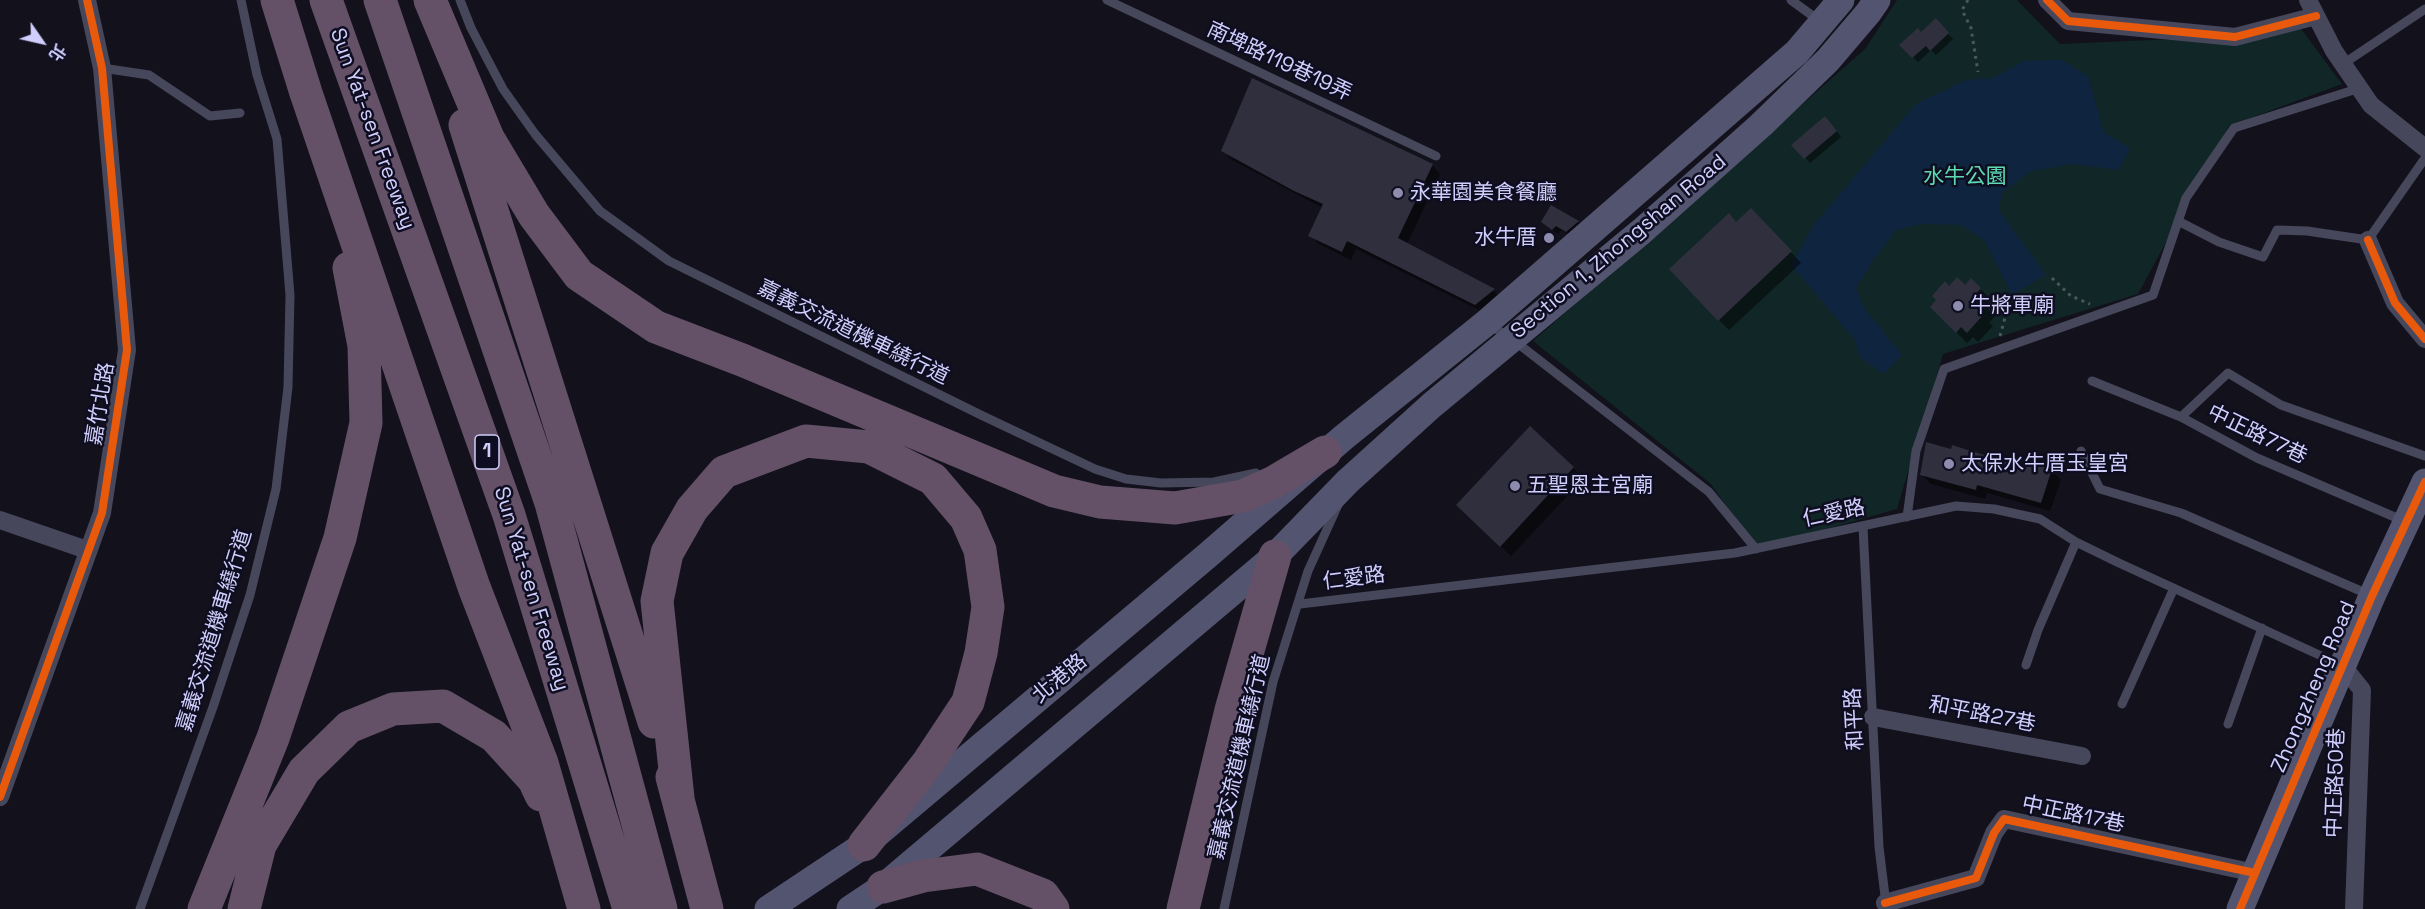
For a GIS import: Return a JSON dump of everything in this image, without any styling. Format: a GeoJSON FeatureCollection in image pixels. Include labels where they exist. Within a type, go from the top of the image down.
{"type":"FeatureCollection","features":[{"type":"Feature","properties":{"kind":"highway"},"geometry":{"type":"LineString","coordinates":[[277,0],[474,587],[542,763],[584,909]]}},
{"type":"Feature","properties":{"kind":"highway","name":"Sun Yat-sen Freeway"},"geometry":{"type":"LineString","coordinates":[[326,0],[509,515],[629,909]]}},
{"type":"Feature","properties":{"kind":"highway","name":"Sun Yat-sen Freeway"},"geometry":{"type":"LineString","coordinates":[[380,0],[551,503],[661,909]]}},
{"type":"Feature","properties":{"kind":"highway"},"geometry":{"type":"LineString","coordinates":[[425,0],[678,798],[707,909]]}},
{"type":"Feature","properties":{"kind":"highway"},"geometry":{"type":"LineString","coordinates":[[430,0],[488,138],[534,214],[579,275],[656,327],[742,360],[1054,490],[1100,502],[1175,508],[1243,496],[1274,482],[1323,448]]}},
{"type":"Feature","properties":{"kind":"highway"},"geometry":{"type":"LineString","coordinates":[[204,909],[273,738],[296,671],[340,538],[366,423],[364,346],[345,243],[296,60]]}},
{"type":"Feature","properties":{"kind":"highway"},"geometry":{"type":"LineString","coordinates":[[678,798],[657,602],[667,553],[692,509],[724,472],[806,441],[869,447],[933,479],[966,518],[980,550],[988,607],[981,653],[968,702],[927,764],[864,845]]}},
{"type":"Feature","properties":{"kind":"highway"},"geometry":{"type":"LineString","coordinates":[[1183,909],[1231,711],[1275,556]]}},
{"type":"Feature","properties":{"kind":"highway"},"geometry":{"type":"LineString","coordinates":[[244,909],[260,845],[304,771],[349,727],[393,709],[443,706],[494,736],[534,780],[569,853]]}},
{"type":"Feature","properties":{"kind":"highway"},"geometry":{"type":"LineString","coordinates":[[883,887],[923,876],[977,869],[1043,895],[1053,909]]}},
{"type":"Feature","properties":{"kind":"main road","name":"Section 1, Zhongshan Road"},"geometry":{"type":"LineString","coordinates":[[1323,448],[1486,323],[1551,261],[1797,52],[1841,0]]}},
{"type":"Feature","properties":{"kind":"main road","name":"Section 1, Zhongshan Road"},"geometry":{"type":"LineString","coordinates":[[1348,481],[1432,405],[1642,231],[1761,125],[1828,60],[1869,13],[1877,0]]}},
{"type":"Feature","properties":{"kind":"main road","name":"北港路"},"geometry":{"type":"LineString","coordinates":[[768,909],[864,845],[1208,555],[1323,448]]}},
{"type":"Feature","properties":{"kind":"main road"},"geometry":{"type":"LineString","coordinates":[[849,909],[883,887],[1275,556],[1348,481]]}},
{"type":"Feature","properties":{"kind":"main road","name":"Zhongzheng Road"},"geometry":{"type":"LineString","coordinates":[[2240,909],[2342,665],[2425,482]]}},
{"type":"Feature","properties":{"kind":"street","name":"嘉竹北路"},"geometry":{"type":"LineString","coordinates":[[0,797],[102,513],[127,350],[102,68],[87,0]]}},
{"type":"Feature","properties":{"kind":"street"},"geometry":{"type":"LineString","coordinates":[[2047,0],[2068,21],[2235,37],[2312,8],[2343,64],[2371,105],[2425,148]]}},
{"type":"Feature","properties":{"kind":"street"},"geometry":{"type":"LineString","coordinates":[[2368,240],[2395,303],[2425,339]]}},
{"type":"Feature","properties":{"kind":"street"},"geometry":{"type":"LineString","coordinates":[[0,520],[87,550]]}},
{"type":"Feature","properties":{"kind":"street","name":"中正路50巷"},"geometry":{"type":"LineString","coordinates":[[2342,665],[2362,690],[2354,909]]}},
{"type":"Feature","properties":{"kind":"street","name":"和平路27巷"},"geometry":{"type":"LineString","coordinates":[[1873,717],[2082,756]]}},
{"type":"Feature","properties":{"kind":"street","name":"中正路17巷"},"geometry":{"type":"LineString","coordinates":[[1887,906],[1976,878],[1994,833],[2004,819],[2256,873]]}},
{"type":"Feature","properties":{"kind":"lane","name":"嘉義交流道機車繞行道"},"geometry":{"type":"LineString","coordinates":[[140,909],[213,707],[250,595],[276,489],[288,387],[290,295],[277,139],[257,75],[240,0]]}},
{"type":"Feature","properties":{"kind":"lane","name":"嘉義交流道機車繞行道"},"geometry":{"type":"LineString","coordinates":[[460,0],[471,28],[503,89],[535,134],[600,211],[669,261],[951,401],[1095,469],[1126,479],[1161,483],[1214,482],[1248,476],[1269,468]]}},
{"type":"Feature","properties":{"kind":"lane","name":"南埤路119巷19弄"},"geometry":{"type":"LineString","coordinates":[[1107,0],[1436,156]]}},
{"type":"Feature","properties":{"kind":"lane"},"geometry":{"type":"LineString","coordinates":[[1791,0],[1823,24]]}},
{"type":"Feature","properties":{"kind":"lane"},"geometry":{"type":"LineString","coordinates":[[2343,64],[2425,9]]}},
{"type":"Feature","properties":{"kind":"lane"},"geometry":{"type":"LineString","coordinates":[[102,68],[149,75],[210,116],[240,113]]}},
{"type":"Feature","properties":{"kind":"lane"},"geometry":{"type":"LineString","coordinates":[[1907,517],[1916,451],[1944,369],[2153,296],[2186,198],[2234,128],[2360,88]]}},
{"type":"Feature","properties":{"kind":"lane"},"geometry":{"type":"LineString","coordinates":[[2178,221],[2219,242],[2264,257],[2277,230],[2307,231],[2368,240],[2425,158]]}},
{"type":"Feature","properties":{"kind":"lane"},"geometry":{"type":"LineString","coordinates":[[1486,323],[1512,339],[1709,492],[1756,549]]}},
{"type":"Feature","properties":{"kind":"lane"},"geometry":{"type":"LineString","coordinates":[[2181,417],[2228,373],[2281,405],[2425,456]]}},
{"type":"Feature","properties":{"kind":"lane","name":"中正路77巷"},"geometry":{"type":"LineString","coordinates":[[2092,381],[2181,417],[2257,458],[2406,522]]}},
{"type":"Feature","properties":{"kind":"lane"},"geometry":{"type":"LineString","coordinates":[[2081,451],[2100,489],[2181,513],[2372,596]]}},
{"type":"Feature","properties":{"kind":"lane","name":"嘉義交流道機車繞行道"},"geometry":{"type":"LineString","coordinates":[[1224,909],[1273,682],[1300,604],[1308,571],[1348,481]]}},
{"type":"Feature","properties":{"kind":"lane","name":"仁愛路"},"geometry":{"type":"LineString","coordinates":[[1300,604],[1756,549],[1956,506],[1994,509],[2040,519],[2076,542],[2342,665]]}},
{"type":"Feature","properties":{"kind":"lane","name":"和平路"},"geometry":{"type":"LineString","coordinates":[[1863,526],[1880,847],[1887,906]]}},
{"type":"Feature","properties":{"kind":"lane"},"geometry":{"type":"LineString","coordinates":[[2026,665],[2038,630],[2076,542]]}},
{"type":"Feature","properties":{"kind":"lane"},"geometry":{"type":"LineString","coordinates":[[2122,704],[2174,588]]}},
{"type":"Feature","properties":{"kind":"lane"},"geometry":{"type":"LineString","coordinates":[[2228,724],[2262,628]]}},
{"type":"Feature","properties":{"kind":"path"},"geometry":{"type":"LineString","coordinates":[[1968,0],[1962,10],[1971,28],[1978,72]]}},
{"type":"Feature","properties":{"kind":"path"},"geometry":{"type":"LineString","coordinates":[[2052,278],[2071,296],[2107,312]]}},
{"type":"Feature","properties":{"kind":"path"},"geometry":{"type":"LineString","coordinates":[[1995,351],[2009,303]]}},
{"type":"Feature","properties":{"kind":"green space","name":"水牛公園"},"geometry":{"type":"Polygon","coordinates":[[[1897,0],[2017,0],[2060,44],[2242,36],[2293,18],[2342,84],[2229,126],[2138,294],[1943,354],[1897,509],[1756,549],[1711,484],[1533,341],[1865,49],[1897,0]]]}},
{"type":"Feature","properties":{"kind":"water"},"geometry":{"type":"Polygon","coordinates":[[[2062,60],[2088,76],[2104,133],[2130,148],[2119,170],[2073,164],[2031,171],[2002,193],[1999,210],[2046,275],[2012,295],[1984,240],[1961,225],[1921,224],[1896,230],[1856,288],[1864,308],[1902,355],[1884,374],[1860,358],[1855,340],[1791,265],[1813,226],[1916,104],[1966,80],[1993,78],[2024,61],[2062,60]]]}},
{"type":"Feature","properties":{"kind":"building"},"geometry":{"type":"Polygon","coordinates":[[[1936,18],[1949,33],[1930,51],[1926,46],[1912,58],[1899,45],[1918,28],[1921,32],[1936,18]]]}},
{"type":"Feature","properties":{"kind":"building"},"geometry":{"type":"Polygon","coordinates":[[[1252,78],[1433,164],[1398,238],[1495,289],[1475,305],[1347,241],[1342,252],[1308,236],[1323,204],[1294,191],[1221,151],[1252,78]]]}},
{"type":"Feature","properties":{"kind":"building"},"geometry":{"type":"Polygon","coordinates":[[[1825,116],[1837,131],[1804,159],[1791,145],[1825,116]]]}},
{"type":"Feature","properties":{"kind":"building"},"geometry":{"type":"Polygon","coordinates":[[[1551,205],[1579,221],[1566,232],[1556,226],[1552,230],[1541,222],[1551,205]]]}},
{"type":"Feature","properties":{"kind":"building"},"geometry":{"type":"Polygon","coordinates":[[[1751,208],[1792,251],[1718,321],[1669,269],[1729,213],[1736,222],[1751,208]]]}},
{"type":"Feature","properties":{"kind":"building","name":"牛將軍廟"},"geometry":{"type":"Polygon","coordinates":[[[1957,277],[1965,285],[1971,278],[1981,288],[1975,295],[1986,305],[1980,312],[1983,315],[1967,333],[1961,327],[1956,333],[1930,307],[1936,300],[1932,296],[1945,281],[1949,286],[1957,277]]]}},
{"type":"Feature","properties":{"kind":"building","name":"五聖恩主宮廟"},"geometry":{"type":"Polygon","coordinates":[[[1530,426],[1574,467],[1500,547],[1456,505],[1530,426]]]}},
{"type":"Feature","properties":{"kind":"building"},"geometry":{"type":"Polygon","coordinates":[[[1926,442],[1951,449],[1952,445],[2026,468],[2028,461],[2052,469],[2041,503],[1977,485],[1976,490],[1920,475],[1926,442]]]}},
{"type":"Feature","properties":{"kind":"cycle path"},"geometry":{"type":"LineString","coordinates":[[0,797],[102,513],[127,350],[102,68],[87,0]]}},
{"type":"Feature","properties":{"kind":"cycle path"},"geometry":{"type":"LineString","coordinates":[[2047,0],[2068,21],[2235,37],[2316,16]]}},
{"type":"Feature","properties":{"kind":"cycle path"},"geometry":{"type":"LineString","coordinates":[[2368,240],[2395,303],[2425,339]]}},
{"type":"Feature","properties":{"kind":"cycle path"},"geometry":{"type":"LineString","coordinates":[[2240,909],[2372,596],[2425,482]]}},
{"type":"Feature","properties":{"kind":"cycle path"},"geometry":{"type":"LineString","coordinates":[[1885,903],[1976,878],[1994,833],[2004,819],[2255,873]]}},
{"type":"Feature","properties":{"kind":"place","name":"永華園美食餐廳"},"geometry":{"type":"Point","coordinates":[1398,193]}},
{"type":"Feature","properties":{"kind":"place","name":"水牛厝"},"geometry":{"type":"Point","coordinates":[1549,238]}},
{"type":"Feature","properties":{"kind":"place","name":"牛將軍廟"},"geometry":{"type":"Point","coordinates":[1958,306]}},
{"type":"Feature","properties":{"kind":"place","name":"太保水牛厝玉皇宮"},"geometry":{"type":"Point","coordinates":[1949,464]}},
{"type":"Feature","properties":{"kind":"place","name":"五聖恩主宮廟"},"geometry":{"type":"Point","coordinates":[1515,486]}}]}
